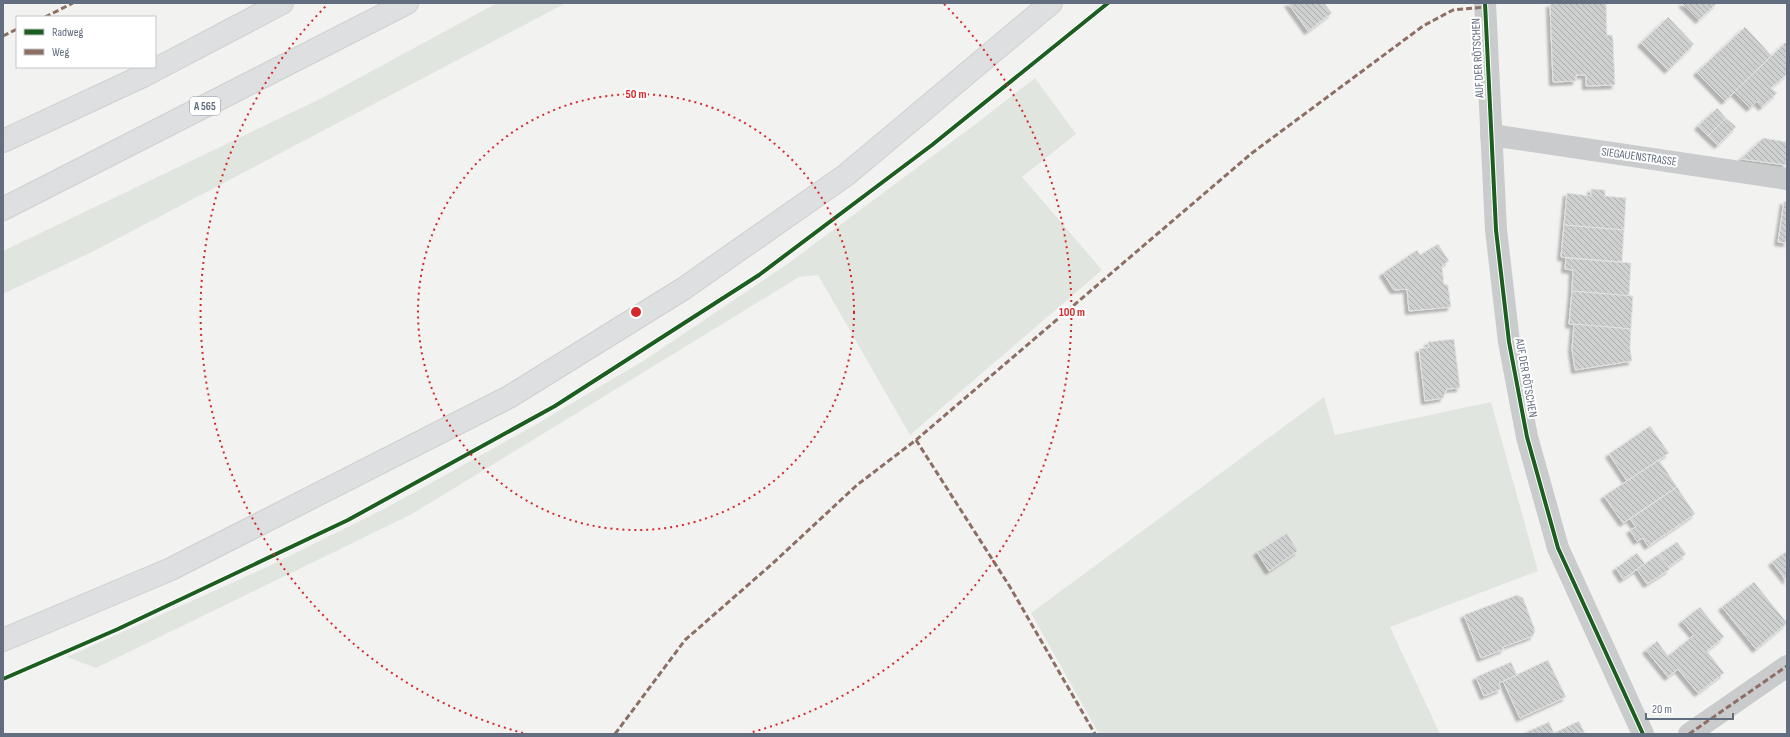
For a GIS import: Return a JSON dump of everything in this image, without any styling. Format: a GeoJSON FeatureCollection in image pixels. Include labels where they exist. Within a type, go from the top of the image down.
{"type":"FeatureCollection","features":[{"type":"Feature","properties":{"kind":"main road"},"geometry":{"type":"LineString","coordinates":[[3,141],[145,75],[282,3]]}},
{"type":"Feature","properties":{"kind":"main road","name":"A 565"},"geometry":{"type":"LineString","coordinates":[[3,209],[407,3]]}},
{"type":"Feature","properties":{"kind":"main road"},"geometry":{"type":"LineString","coordinates":[[3,640],[171,569],[509,397],[683,289],[846,175],[1051,3]]}},
{"type":"Feature","properties":{"kind":"street","name":"AUF DER RÖTSCHEN"},"geometry":{"type":"LineString","coordinates":[[1485,3],[1496,230],[1509,342],[1527,437],[1558,548],[1643,734]]}},
{"type":"Feature","properties":{"kind":"street","name":"SIEGAUENSTRASSE"},"geometry":{"type":"LineString","coordinates":[[1491,135],[1787,179]]}},
{"type":"Feature","properties":{"kind":"street"},"geometry":{"type":"LineString","coordinates":[[1689,734],[1787,666]]}},
{"type":"Feature","properties":{"kind":"shaded area"},"geometry":{"type":"Polygon","coordinates":[[[497,3],[566,3],[96,250],[3,294],[3,251],[322,98],[497,3]]]}},
{"type":"Feature","properties":{"kind":"shaded area"},"geometry":{"type":"Polygon","coordinates":[[[1035,78],[1076,134],[1022,177],[1102,270],[910,435],[818,275],[799,277],[412,514],[96,668],[67,657],[265,568],[386,508],[535,425],[643,361],[786,265],[1035,78]]]}},
{"type":"Feature","properties":{"kind":"shaded area"},"geometry":{"type":"Polygon","coordinates":[[[1324,397],[1335,435],[1491,402],[1538,571],[1390,627],[1440,734],[1099,734],[1031,613],[1324,397]]]}},
{"type":"Feature","properties":{"kind":"building"},"geometry":{"type":"Polygon","coordinates":[[[1288,3],[1324,3],[1332,13],[1308,31],[1288,3]]]}},
{"type":"Feature","properties":{"kind":"building"},"geometry":{"type":"Polygon","coordinates":[[[1606,3],[1607,35],[1612,35],[1613,40],[1615,85],[1586,86],[1586,75],[1576,75],[1576,81],[1553,82],[1550,4],[1606,3]]]}},
{"type":"Feature","properties":{"kind":"building"},"geometry":{"type":"Polygon","coordinates":[[[1682,3],[1717,3],[1699,20],[1682,3]]]}},
{"type":"Feature","properties":{"kind":"building"},"geometry":{"type":"Polygon","coordinates":[[[1668,17],[1694,44],[1668,70],[1641,43],[1668,17]]]}},
{"type":"Feature","properties":{"kind":"building"},"geometry":{"type":"Polygon","coordinates":[[[1745,27],[1772,56],[1725,101],[1697,72],[1745,27]]]}},
{"type":"Feature","properties":{"kind":"building"},"geometry":{"type":"Polygon","coordinates":[[[1787,41],[1787,74],[1771,88],[1777,93],[1762,107],[1757,101],[1750,108],[1734,92],[1787,41]]]}},
{"type":"Feature","properties":{"kind":"building"},"geometry":{"type":"Polygon","coordinates":[[[1717,108],[1726,118],[1708,136],[1698,126],[1717,108]]]}},
{"type":"Feature","properties":{"kind":"building"},"geometry":{"type":"Polygon","coordinates":[[[1726,118],[1736,127],[1718,145],[1708,136],[1726,118]]]}},
{"type":"Feature","properties":{"kind":"building"},"geometry":{"type":"Polygon","coordinates":[[[1763,138],[1787,142],[1786,165],[1741,159],[1763,138]]]}},
{"type":"Feature","properties":{"kind":"building"},"geometry":{"type":"Polygon","coordinates":[[[1591,189],[1605,190],[1605,196],[1626,198],[1624,230],[1564,225],[1567,193],[1591,196],[1591,189]]]}},
{"type":"Feature","properties":{"kind":"building"},"geometry":{"type":"Polygon","coordinates":[[[1784,201],[1787,202],[1787,243],[1778,242],[1784,201]]]}},
{"type":"Feature","properties":{"kind":"building"},"geometry":{"type":"Polygon","coordinates":[[[1564,225],[1624,230],[1622,262],[1561,257],[1564,225]]]}},
{"type":"Feature","properties":{"kind":"building"},"geometry":{"type":"Polygon","coordinates":[[[1438,244],[1449,261],[1442,266],[1444,284],[1448,285],[1451,307],[1409,311],[1407,289],[1394,290],[1383,273],[1417,250],[1420,255],[1438,244]]]}},
{"type":"Feature","properties":{"kind":"building"},"geometry":{"type":"Polygon","coordinates":[[[1566,258],[1631,263],[1629,296],[1572,291],[1573,270],[1565,269],[1566,258]]]}},
{"type":"Feature","properties":{"kind":"building"},"geometry":{"type":"Polygon","coordinates":[[[1572,291],[1633,296],[1631,329],[1569,324],[1572,291]]]}},
{"type":"Feature","properties":{"kind":"building"},"geometry":{"type":"Polygon","coordinates":[[[1574,324],[1631,329],[1630,348],[1632,361],[1575,370],[1572,349],[1574,324]]]}},
{"type":"Feature","properties":{"kind":"building"},"geometry":{"type":"Polygon","coordinates":[[[1454,339],[1460,388],[1447,389],[1443,398],[1425,401],[1419,349],[1429,347],[1428,342],[1454,339]]]}},
{"type":"Feature","properties":{"kind":"building"},"geometry":{"type":"Polygon","coordinates":[[[1650,426],[1669,453],[1627,481],[1609,454],[1650,426]]]}},
{"type":"Feature","properties":{"kind":"building"},"geometry":{"type":"Polygon","coordinates":[[[1659,460],[1677,487],[1623,523],[1604,496],[1659,460]]]}},
{"type":"Feature","properties":{"kind":"building"},"geometry":{"type":"Polygon","coordinates":[[[1677,487],[1695,514],[1648,546],[1643,538],[1637,541],[1630,530],[1636,527],[1630,519],[1677,487]]]}},
{"type":"Feature","properties":{"kind":"building"},"geometry":{"type":"Polygon","coordinates":[[[1287,533],[1298,551],[1269,571],[1257,552],[1287,533]]]}},
{"type":"Feature","properties":{"kind":"building"},"geometry":{"type":"Polygon","coordinates":[[[1677,542],[1686,554],[1668,567],[1659,554],[1677,542]]]}},
{"type":"Feature","properties":{"kind":"building"},"geometry":{"type":"Polygon","coordinates":[[[1787,551],[1787,581],[1772,562],[1787,551]]]}},
{"type":"Feature","properties":{"kind":"building"},"geometry":{"type":"Polygon","coordinates":[[[1637,553],[1645,564],[1623,579],[1616,568],[1637,553]]]}},
{"type":"Feature","properties":{"kind":"building"},"geometry":{"type":"Polygon","coordinates":[[[1659,554],[1670,569],[1647,584],[1637,569],[1659,554]]]}},
{"type":"Feature","properties":{"kind":"building"},"geometry":{"type":"Polygon","coordinates":[[[1754,582],[1787,623],[1756,649],[1722,607],[1754,582]]]}},
{"type":"Feature","properties":{"kind":"building"},"geometry":{"type":"Polygon","coordinates":[[[1517,595],[1523,598],[1535,630],[1533,636],[1503,647],[1504,649],[1481,658],[1464,615],[1517,595]]]}},
{"type":"Feature","properties":{"kind":"building"},"geometry":{"type":"Polygon","coordinates":[[[1700,607],[1724,637],[1707,651],[1724,673],[1698,693],[1678,669],[1668,677],[1646,650],[1657,641],[1668,656],[1694,635],[1682,621],[1700,607]]]}},
{"type":"Feature","properties":{"kind":"building"},"geometry":{"type":"Polygon","coordinates":[[[1548,660],[1566,697],[1520,718],[1503,681],[1548,660]]]}},
{"type":"Feature","properties":{"kind":"building"},"geometry":{"type":"Polygon","coordinates":[[[1511,662],[1517,675],[1499,683],[1501,689],[1484,696],[1476,677],[1511,662]]]}},
{"type":"Feature","properties":{"kind":"building"},"geometry":{"type":"Polygon","coordinates":[[[1579,721],[1585,734],[1552,734],[1554,733],[1579,721]]]}},
{"type":"Feature","properties":{"kind":"building"},"geometry":{"type":"Polygon","coordinates":[[[1549,722],[1554,733],[1552,734],[1522,734],[1549,722]]]}},
{"type":"Feature","properties":{"kind":"marked path"},"geometry":{"type":"LineString","coordinates":[[47,16],[73,3]]}},
{"type":"Feature","properties":{"kind":"marked path"},"geometry":{"type":"LineString","coordinates":[[615,734],[685,640],[772,564],[857,485],[916,440],[1252,153],[1423,26],[1453,10],[1485,7]]}},
{"type":"Feature","properties":{"kind":"marked path"},"geometry":{"type":"LineString","coordinates":[[3,36],[16,30]]}},
{"type":"Feature","properties":{"kind":"marked path"},"geometry":{"type":"LineString","coordinates":[[916,440],[1010,587],[1095,734]]}},
{"type":"Feature","properties":{"kind":"marked path"},"geometry":{"type":"LineString","coordinates":[[1689,734],[1787,666]]}},
{"type":"Feature","properties":{"kind":"cycle path"},"geometry":{"type":"LineString","coordinates":[[3,679],[118,629],[348,520],[555,406],[759,275],[932,145],[1108,3]]}},
{"type":"Feature","properties":{"kind":"cycle path"},"geometry":{"type":"LineString","coordinates":[[1485,3],[1496,230],[1509,342],[1527,437],[1558,548],[1643,734]]}}]}
